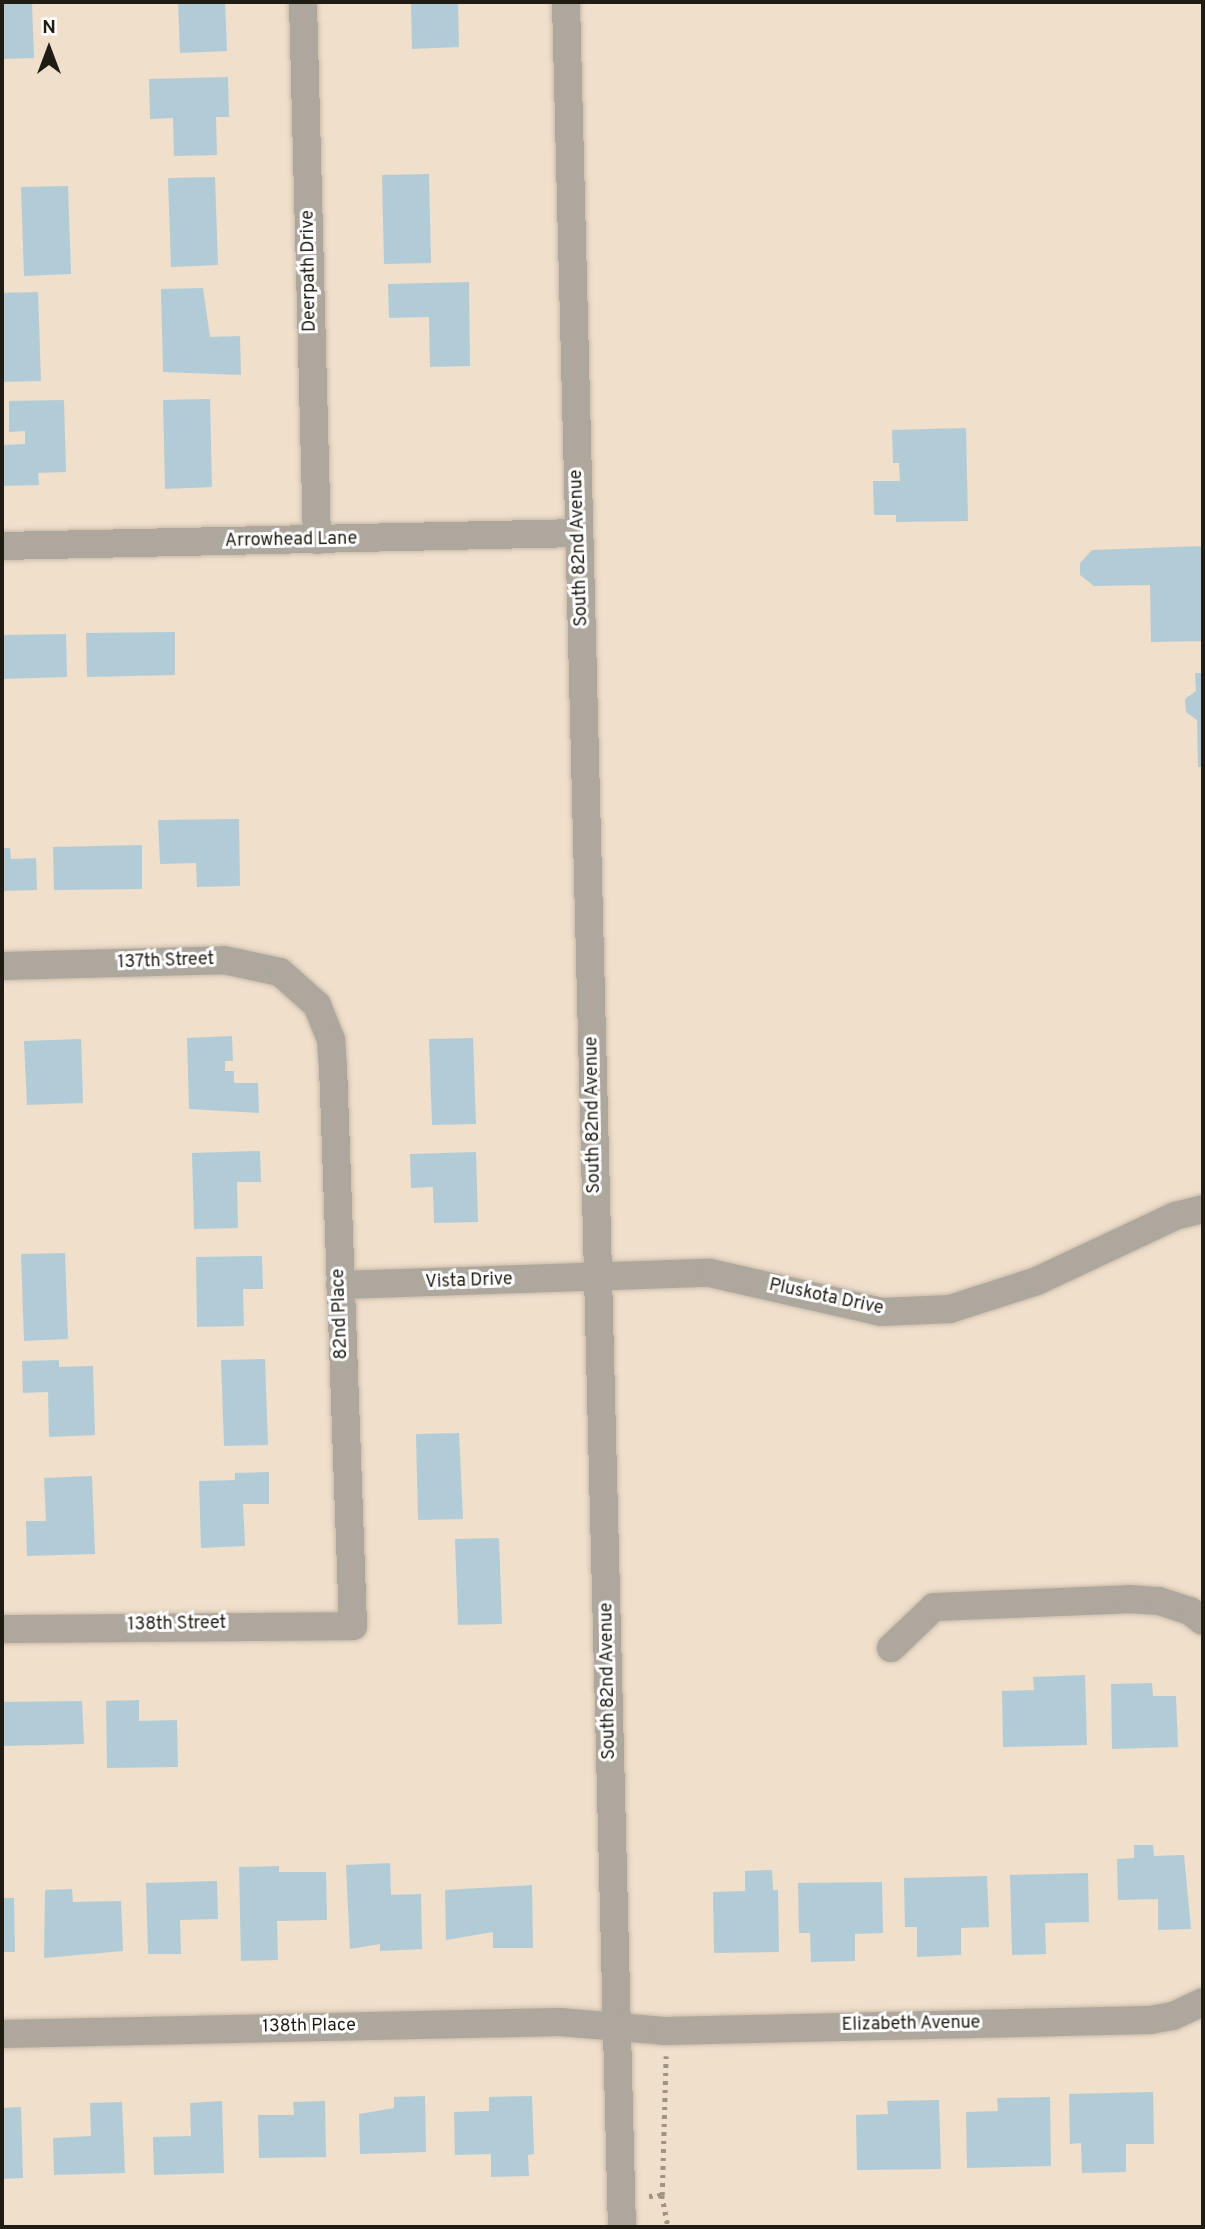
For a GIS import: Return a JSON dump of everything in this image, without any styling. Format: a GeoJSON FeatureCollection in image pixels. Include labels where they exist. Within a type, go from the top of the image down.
{"type":"FeatureCollection","features":[{"type":"Feature","properties":{"kind":"street","name":"Deerpath Drive"},"geometry":{"type":"LineString","coordinates":[[303,2],[317,540]]}},
{"type":"Feature","properties":{"kind":"street","name":"South 82nd Avenue"},"geometry":{"type":"LineString","coordinates":[[566,2],[622,2227]]}},
{"type":"Feature","properties":{"kind":"street","name":"Arrowhead Lane"},"geometry":{"type":"LineString","coordinates":[[2,546],[579,533]]}},
{"type":"Feature","properties":{"kind":"street","name":"137th Street"},"geometry":{"type":"LineString","coordinates":[[2,966],[224,960],[280,972],[317,1005]]}},
{"type":"Feature","properties":{"kind":"street","name":"82nd Place"},"geometry":{"type":"LineString","coordinates":[[317,1005],[331,1040],[333,1066],[353,1626]]}},
{"type":"Feature","properties":{"kind":"street","name":"Pluskota Drive"},"geometry":{"type":"LineString","coordinates":[[599,1280],[710,1273],[881,1312],[950,1309],[1037,1281],[1175,1216],[1203,1209]]}},
{"type":"Feature","properties":{"kind":"street","name":"Vista Drive"},"geometry":{"type":"LineString","coordinates":[[340,1285],[599,1280]]}},
{"type":"Feature","properties":{"kind":"street"},"geometry":{"type":"LineString","coordinates":[[891,1648],[934,1607],[1139,1600],[1190,1611],[1203,1621]]}},
{"type":"Feature","properties":{"kind":"street","name":"138th Street"},"geometry":{"type":"LineString","coordinates":[[2,1629],[353,1626]]}},
{"type":"Feature","properties":{"kind":"street","name":"Elizabeth Avenue"},"geometry":{"type":"LineString","coordinates":[[615,2025],[664,2031],[1150,2020],[1173,2016],[1203,2002]]}},
{"type":"Feature","properties":{"kind":"street","name":"138th Place"},"geometry":{"type":"LineString","coordinates":[[2,2034],[560,2022],[615,2025]]}},
{"type":"Feature","properties":{"kind":"path"},"geometry":{"type":"LineString","coordinates":[[662,2195],[667,2113],[664,2031]]}},
{"type":"Feature","properties":{"kind":"building"},"geometry":{"type":"Polygon","coordinates":[[[2,2],[32,2],[34,58],[2,59],[2,2]]]}},
{"type":"Feature","properties":{"kind":"building"},"geometry":{"type":"Polygon","coordinates":[[[178,2],[225,2],[227,51],[180,53],[178,2]]]}},
{"type":"Feature","properties":{"kind":"building"},"geometry":{"type":"Polygon","coordinates":[[[411,2],[458,2],[459,47],[412,49],[411,2]]]}},
{"type":"Feature","properties":{"kind":"building"},"geometry":{"type":"Polygon","coordinates":[[[228,77],[229,117],[216,117],[217,155],[174,156],[173,118],[150,119],[149,79],[228,77]]]}},
{"type":"Feature","properties":{"kind":"building"},"geometry":{"type":"Polygon","coordinates":[[[429,174],[431,263],[384,264],[382,175],[429,174]]]}},
{"type":"Feature","properties":{"kind":"building"},"geometry":{"type":"Polygon","coordinates":[[[215,177],[218,265],[171,267],[168,178],[215,177]]]}},
{"type":"Feature","properties":{"kind":"building"},"geometry":{"type":"Polygon","coordinates":[[[68,186],[71,274],[24,276],[21,187],[68,186]]]}},
{"type":"Feature","properties":{"kind":"building"},"geometry":{"type":"Polygon","coordinates":[[[469,282],[470,366],[430,367],[429,317],[389,318],[388,284],[469,282]]]}},
{"type":"Feature","properties":{"kind":"building"},"geometry":{"type":"Polygon","coordinates":[[[203,288],[210,337],[240,336],[241,375],[163,372],[161,289],[203,288]]]}},
{"type":"Feature","properties":{"kind":"building"},"geometry":{"type":"Polygon","coordinates":[[[38,292],[41,381],[2,382],[2,293],[38,292]]]}},
{"type":"Feature","properties":{"kind":"building"},"geometry":{"type":"Polygon","coordinates":[[[210,399],[212,487],[165,489],[163,400],[210,399]]]}},
{"type":"Feature","properties":{"kind":"building"},"geometry":{"type":"Polygon","coordinates":[[[64,400],[66,472],[38,473],[39,485],[2,486],[2,445],[25,444],[25,431],[9,432],[9,401],[64,400]]]}},
{"type":"Feature","properties":{"kind":"building"},"geometry":{"type":"Polygon","coordinates":[[[966,428],[968,521],[896,522],[896,515],[874,515],[873,481],[900,481],[899,463],[893,463],[892,430],[966,428]]]}},
{"type":"Feature","properties":{"kind":"building"},"geometry":{"type":"Polygon","coordinates":[[[1203,546],[1203,641],[1151,642],[1150,585],[1094,586],[1080,575],[1080,563],[1092,550],[1203,546]]]}},
{"type":"Feature","properties":{"kind":"building"},"geometry":{"type":"Polygon","coordinates":[[[175,632],[175,675],[87,677],[86,633],[175,632]]]}},
{"type":"Feature","properties":{"kind":"building"},"geometry":{"type":"Polygon","coordinates":[[[66,634],[67,677],[2,679],[2,635],[66,634]]]}},
{"type":"Feature","properties":{"kind":"building"},"geometry":{"type":"Polygon","coordinates":[[[1195,673],[1203,673],[1203,767],[1198,767],[1197,720],[1186,712],[1185,699],[1196,691],[1195,673]]]}},
{"type":"Feature","properties":{"kind":"building"},"geometry":{"type":"Polygon","coordinates":[[[239,819],[240,886],[197,887],[196,863],[160,864],[158,820],[239,819]]]}},
{"type":"Feature","properties":{"kind":"building"},"geometry":{"type":"Polygon","coordinates":[[[142,845],[142,889],[54,890],[53,847],[142,845]]]}},
{"type":"Feature","properties":{"kind":"building"},"geometry":{"type":"Polygon","coordinates":[[[2,848],[10,848],[11,859],[36,858],[37,890],[2,891],[2,848]]]}},
{"type":"Feature","properties":{"kind":"building"},"geometry":{"type":"Polygon","coordinates":[[[232,1036],[233,1061],[225,1061],[225,1071],[234,1071],[234,1083],[258,1083],[259,1113],[189,1109],[187,1038],[232,1036]]]}},
{"type":"Feature","properties":{"kind":"building"},"geometry":{"type":"Polygon","coordinates":[[[473,1038],[476,1124],[432,1125],[429,1039],[473,1038]]]}},
{"type":"Feature","properties":{"kind":"building"},"geometry":{"type":"Polygon","coordinates":[[[81,1039],[83,1103],[27,1105],[24,1041],[81,1039]]]}},
{"type":"Feature","properties":{"kind":"building"},"geometry":{"type":"Polygon","coordinates":[[[260,1151],[261,1182],[237,1182],[238,1228],[194,1229],[192,1153],[260,1151]]]}},
{"type":"Feature","properties":{"kind":"building"},"geometry":{"type":"Polygon","coordinates":[[[476,1152],[478,1222],[434,1223],[433,1187],[411,1188],[410,1154],[476,1152]]]}},
{"type":"Feature","properties":{"kind":"building"},"geometry":{"type":"Polygon","coordinates":[[[65,1253],[68,1339],[24,1341],[21,1254],[65,1253]]]}},
{"type":"Feature","properties":{"kind":"building"},"geometry":{"type":"Polygon","coordinates":[[[262,1256],[263,1289],[243,1289],[244,1326],[197,1327],[196,1257],[262,1256]]]}},
{"type":"Feature","properties":{"kind":"building"},"geometry":{"type":"Polygon","coordinates":[[[265,1359],[268,1445],[224,1446],[221,1360],[265,1359]]]}},
{"type":"Feature","properties":{"kind":"building"},"geometry":{"type":"Polygon","coordinates":[[[59,1360],[59,1367],[93,1366],[95,1435],[49,1437],[48,1392],[23,1393],[22,1361],[59,1360]]]}},
{"type":"Feature","properties":{"kind":"building"},"geometry":{"type":"Polygon","coordinates":[[[459,1433],[463,1519],[418,1520],[416,1434],[459,1433]]]}},
{"type":"Feature","properties":{"kind":"building"},"geometry":{"type":"Polygon","coordinates":[[[269,1472],[269,1504],[243,1504],[245,1546],[201,1548],[199,1481],[235,1480],[235,1473],[269,1472]]]}},
{"type":"Feature","properties":{"kind":"building"},"geometry":{"type":"Polygon","coordinates":[[[92,1476],[95,1554],[27,1556],[26,1521],[46,1521],[44,1478],[92,1476]]]}},
{"type":"Feature","properties":{"kind":"building"},"geometry":{"type":"Polygon","coordinates":[[[499,1538],[502,1624],[458,1625],[455,1539],[499,1538]]]}},
{"type":"Feature","properties":{"kind":"building"},"geometry":{"type":"Polygon","coordinates":[[[1085,1675],[1087,1745],[1003,1747],[1002,1691],[1034,1690],[1033,1677],[1085,1675]]]}},
{"type":"Feature","properties":{"kind":"building"},"geometry":{"type":"Polygon","coordinates":[[[1152,1683],[1153,1696],[1176,1696],[1178,1747],[1112,1749],[1111,1684],[1152,1683]]]}},
{"type":"Feature","properties":{"kind":"building"},"geometry":{"type":"Polygon","coordinates":[[[139,1700],[139,1721],[177,1720],[178,1767],[107,1768],[106,1701],[139,1700]]]}},
{"type":"Feature","properties":{"kind":"building"},"geometry":{"type":"Polygon","coordinates":[[[82,1701],[84,1744],[2,1746],[2,1702],[82,1701]]]}},
{"type":"Feature","properties":{"kind":"building"},"geometry":{"type":"Polygon","coordinates":[[[1134,1845],[1153,1845],[1154,1856],[1184,1855],[1191,1929],[1158,1930],[1158,1899],[1118,1900],[1117,1859],[1134,1858],[1134,1845]]]}},
{"type":"Feature","properties":{"kind":"building"},"geometry":{"type":"Polygon","coordinates":[[[390,1863],[391,1895],[421,1894],[422,1949],[380,1951],[380,1944],[350,1949],[346,1865],[390,1863]]]}},
{"type":"Feature","properties":{"kind":"building"},"geometry":{"type":"Polygon","coordinates":[[[279,1866],[279,1872],[326,1872],[327,1920],[277,1921],[278,1960],[241,1961],[239,1867],[279,1866]]]}},
{"type":"Feature","properties":{"kind":"building"},"geometry":{"type":"Polygon","coordinates":[[[772,1870],[773,1890],[778,1890],[779,1952],[714,1953],[713,1892],[745,1891],[745,1871],[772,1870]]]}},
{"type":"Feature","properties":{"kind":"building"},"geometry":{"type":"Polygon","coordinates":[[[1088,1873],[1089,1922],[1045,1923],[1046,1954],[1012,1955],[1010,1875],[1088,1873]]]}},
{"type":"Feature","properties":{"kind":"building"},"geometry":{"type":"Polygon","coordinates":[[[987,1876],[989,1927],[961,1928],[961,1955],[917,1957],[917,1927],[905,1927],[904,1878],[987,1876]]]}},
{"type":"Feature","properties":{"kind":"building"},"geometry":{"type":"Polygon","coordinates":[[[217,1881],[218,1919],[180,1920],[181,1954],[148,1954],[146,1883],[217,1881]]]}},
{"type":"Feature","properties":{"kind":"building"},"geometry":{"type":"Polygon","coordinates":[[[882,1882],[883,1933],[855,1934],[855,1961],[811,1962],[810,1933],[799,1933],[798,1883],[882,1882]]]}},
{"type":"Feature","properties":{"kind":"building"},"geometry":{"type":"Polygon","coordinates":[[[532,1885],[533,1948],[493,1948],[493,1932],[446,1940],[445,1890],[532,1885]]]}},
{"type":"Feature","properties":{"kind":"building"},"geometry":{"type":"Polygon","coordinates":[[[72,1889],[73,1902],[121,1901],[123,1951],[44,1958],[45,1890],[72,1889]]]}},
{"type":"Feature","properties":{"kind":"building"},"geometry":{"type":"Polygon","coordinates":[[[2,1898],[14,1898],[15,1952],[2,1952],[2,1898]]]}},
{"type":"Feature","properties":{"kind":"building"},"geometry":{"type":"Polygon","coordinates":[[[1153,2092],[1154,2144],[1126,2144],[1126,2172],[1082,2173],[1081,2143],[1070,2144],[1069,2094],[1153,2092]]]}},
{"type":"Feature","properties":{"kind":"building"},"geometry":{"type":"Polygon","coordinates":[[[425,2096],[426,2152],[360,2154],[359,2114],[394,2108],[394,2097],[425,2096]]]}},
{"type":"Feature","properties":{"kind":"building"},"geometry":{"type":"Polygon","coordinates":[[[532,2096],[534,2154],[528,2155],[529,2176],[491,2177],[491,2154],[455,2155],[454,2112],[489,2111],[489,2097],[532,2096]]]}},
{"type":"Feature","properties":{"kind":"building"},"geometry":{"type":"Polygon","coordinates":[[[1050,2097],[1051,2166],[967,2168],[966,2112],[998,2111],[997,2098],[1050,2097]]]}},
{"type":"Feature","properties":{"kind":"building"},"geometry":{"type":"Polygon","coordinates":[[[939,2100],[941,2169],[857,2170],[856,2115],[888,2114],[887,2101],[939,2100]]]}},
{"type":"Feature","properties":{"kind":"building"},"geometry":{"type":"Polygon","coordinates":[[[222,2101],[224,2173],[154,2175],[153,2137],[191,2136],[190,2103],[222,2101]]]}},
{"type":"Feature","properties":{"kind":"building"},"geometry":{"type":"Polygon","coordinates":[[[325,2101],[326,2157],[259,2158],[258,2115],[294,2115],[293,2102],[325,2101]]]}},
{"type":"Feature","properties":{"kind":"building"},"geometry":{"type":"Polygon","coordinates":[[[122,2102],[125,2173],[54,2175],[53,2138],[91,2136],[90,2103],[122,2102]]]}},
{"type":"Feature","properties":{"kind":"building"},"geometry":{"type":"Polygon","coordinates":[[[21,2107],[23,2178],[2,2179],[2,2108],[21,2107]]]}}]}
